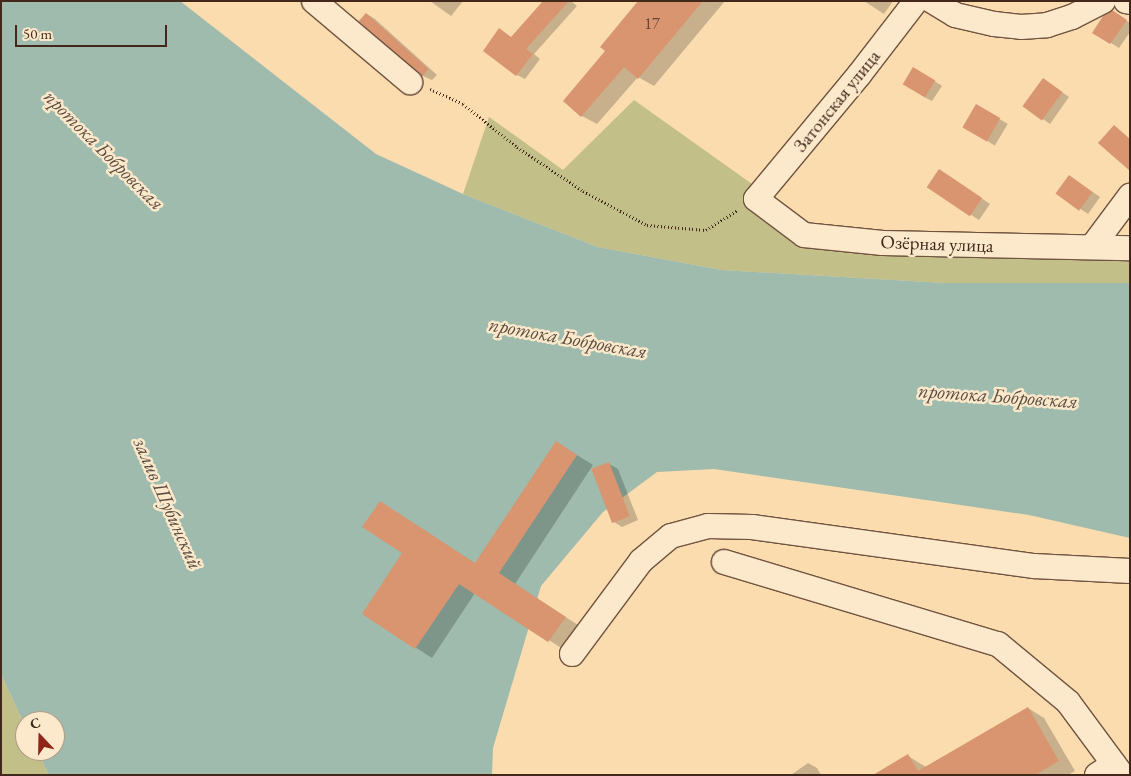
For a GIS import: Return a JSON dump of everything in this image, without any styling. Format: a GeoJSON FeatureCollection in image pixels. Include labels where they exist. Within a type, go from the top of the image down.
{"type":"FeatureCollection","features":[{"type":"Feature","properties":{"kind":"street"},"geometry":{"type":"LineString","coordinates":[[314,1],[410,82]]}},
{"type":"Feature","properties":{"kind":"street","name":"Затонская улица"},"geometry":{"type":"LineString","coordinates":[[756,199],[859,75],[916,1]]}},
{"type":"Feature","properties":{"kind":"street"},"geometry":{"type":"LineString","coordinates":[[932,1],[955,15],[994,24],[1022,27],[1047,25],[1064,20],[1102,1]]}},
{"type":"Feature","properties":{"kind":"street"},"geometry":{"type":"LineString","coordinates":[[1126,1],[1130,2]]}},
{"type":"Feature","properties":{"kind":"street"},"geometry":{"type":"LineString","coordinates":[[1092,247],[1130,196]]}},
{"type":"Feature","properties":{"kind":"street","name":"Озёрная улица"},"geometry":{"type":"LineString","coordinates":[[756,199],[804,235],[883,243],[1130,248]]}},
{"type":"Feature","properties":{"kind":"street"},"geometry":{"type":"LineString","coordinates":[[572,654],[641,561],[671,536],[708,526],[752,527],[1034,566],[1130,571]]}},
{"type":"Feature","properties":{"kind":"street"},"geometry":{"type":"LineString","coordinates":[[724,562],[998,644],[1068,702],[1111,771]]}},
{"type":"Feature","properties":{"kind":"path"},"geometry":{"type":"LineString","coordinates":[[410,82],[463,104],[517,147],[583,191],[647,225],[706,230],[756,199]]}},
{"type":"Feature","properties":{"kind":"shaded area"},"geometry":{"type":"Polygon","coordinates":[[[634,100],[814,228],[1130,237],[1130,283],[945,283],[722,270],[598,247],[463,194],[489,117],[563,170],[634,100]]]}},
{"type":"Feature","properties":{"kind":"shaded area"},"geometry":{"type":"Polygon","coordinates":[[[1,674],[18,711],[15,711],[15,761],[42,761],[49,775],[1,775],[1,674]]]}},
{"type":"Feature","properties":{"kind":"water"},"geometry":{"type":"Polygon","coordinates":[[[1,1],[180,1],[376,154],[463,194],[598,247],[722,270],[945,283],[1130,283],[1130,538],[1029,515],[714,469],[657,472],[603,512],[541,586],[493,748],[492,775],[49,775],[42,761],[65,761],[65,711],[18,711],[1,674],[1,1]]]}},
{"type":"Feature","properties":{"kind":"building"},"geometry":{"type":"Polygon","coordinates":[[[543,1],[569,1],[526,49],[533,54],[516,76],[483,51],[499,28],[511,37],[543,1]]]}},
{"type":"Feature","properties":{"kind":"building"},"geometry":{"type":"Polygon","coordinates":[[[638,1],[703,1],[638,79],[624,67],[581,117],[563,101],[605,51],[600,47],[638,1]]]}},
{"type":"Feature","properties":{"kind":"building"},"geometry":{"type":"Polygon","coordinates":[[[1112,10],[1127,20],[1110,44],[1092,33],[1103,16],[1112,10]]]}},
{"type":"Feature","properties":{"kind":"building"},"geometry":{"type":"Polygon","coordinates":[[[366,13],[428,69],[421,77],[359,21],[366,13]]]}},
{"type":"Feature","properties":{"kind":"building"},"geometry":{"type":"Polygon","coordinates":[[[913,67],[935,80],[925,98],[903,84],[913,67]]]}},
{"type":"Feature","properties":{"kind":"building"},"geometry":{"type":"Polygon","coordinates":[[[1043,78],[1062,92],[1042,120],[1022,106],[1043,78]]]}},
{"type":"Feature","properties":{"kind":"building"},"geometry":{"type":"Polygon","coordinates":[[[976,104],[1000,118],[987,141],[962,127],[976,104]]]}},
{"type":"Feature","properties":{"kind":"building"},"geometry":{"type":"Polygon","coordinates":[[[1114,125],[1130,139],[1130,171],[1098,143],[1114,125]]]}},
{"type":"Feature","properties":{"kind":"building"},"geometry":{"type":"Polygon","coordinates":[[[939,169],[982,198],[970,216],[927,187],[939,169]]]}},
{"type":"Feature","properties":{"kind":"building"},"geometry":{"type":"Polygon","coordinates":[[[1069,175],[1092,192],[1079,211],[1055,194],[1069,175]]]}},
{"type":"Feature","properties":{"kind":"building"},"geometry":{"type":"Polygon","coordinates":[[[556,441],[577,455],[499,573],[566,617],[548,642],[459,584],[415,649],[362,614],[402,553],[362,527],[380,501],[475,563],[556,441]]]}},
{"type":"Feature","properties":{"kind":"building"},"geometry":{"type":"Polygon","coordinates":[[[609,462],[630,516],[612,523],[591,469],[609,462]]]}},
{"type":"Feature","properties":{"kind":"building"},"geometry":{"type":"Polygon","coordinates":[[[1028,707],[1059,761],[1035,775],[873,775],[908,754],[918,771],[1028,707]]]}},
{"type":"Feature","properties":{"kind":"water label","name":"протока Бобровская"},"geometry":{"type":"Point","coordinates":[104,150]}},
{"type":"Feature","properties":{"kind":"water label","name":"протока Бобровская"},"geometry":{"type":"Point","coordinates":[568,338]}},
{"type":"Feature","properties":{"kind":"water label","name":"протока Бобровская"},"geometry":{"type":"Point","coordinates":[998,396]}},
{"type":"Feature","properties":{"kind":"water label","name":"залив Шубинский"},"geometry":{"type":"Point","coordinates":[168,504]}}]}
